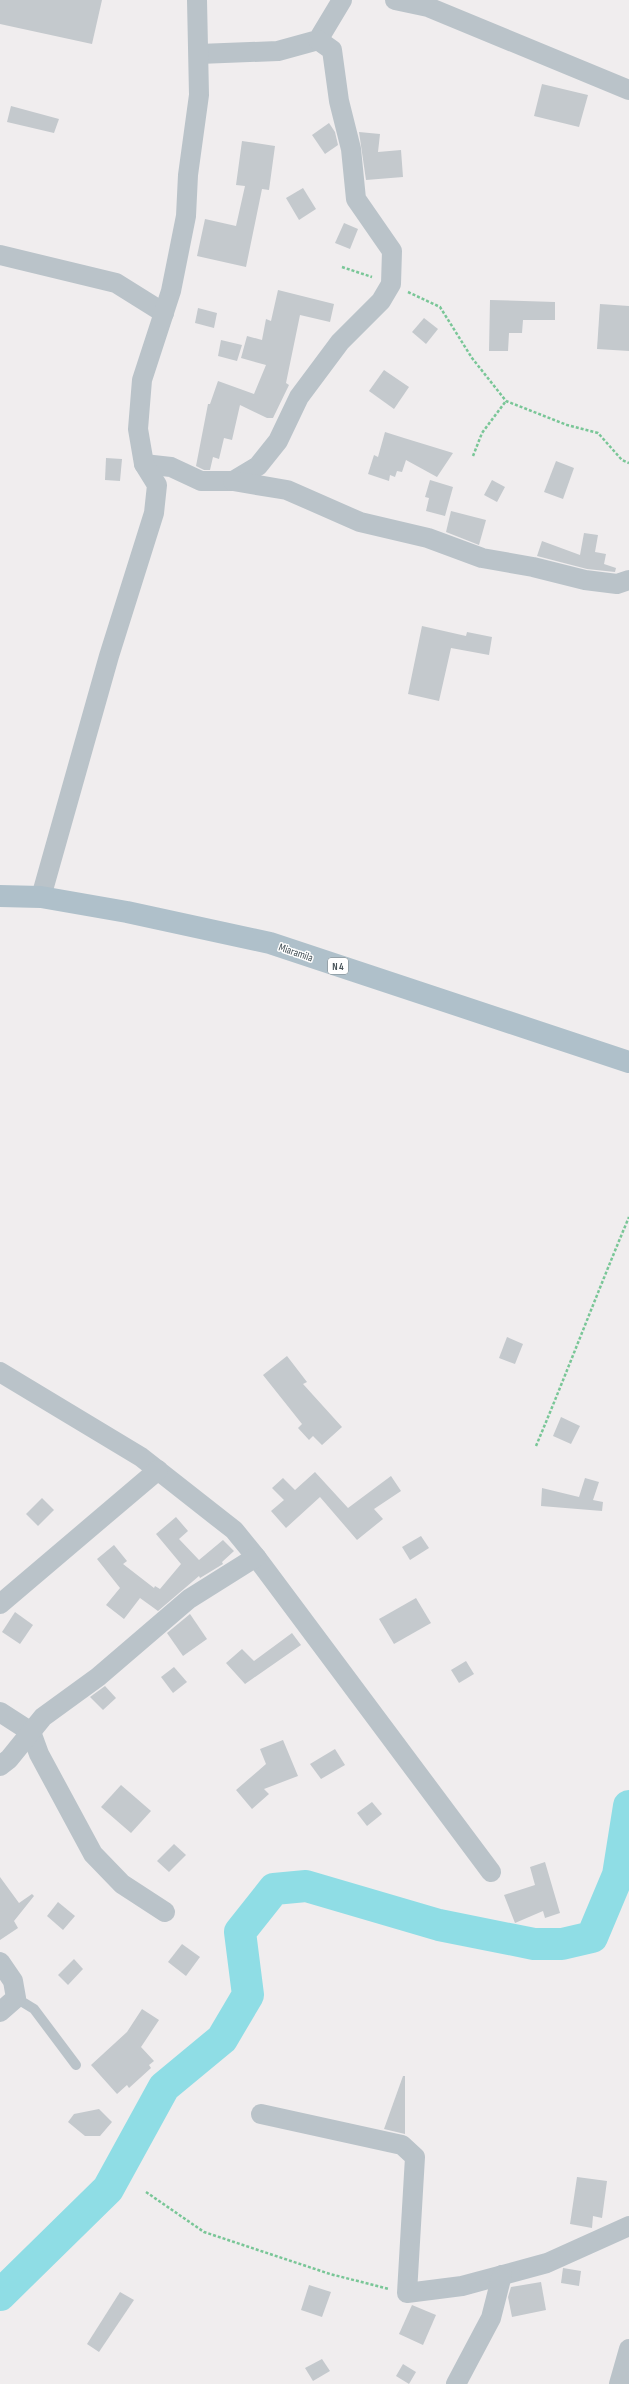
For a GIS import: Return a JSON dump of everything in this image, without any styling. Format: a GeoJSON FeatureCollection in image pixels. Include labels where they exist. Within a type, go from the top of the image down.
{"type":"FeatureCollection","features":[{"type":"Feature","properties":{"kind":"main road","name":"Miaramila"},"geometry":{"type":"LineString","coordinates":[[0,896],[41,897],[127,912],[270,943],[629,1062]]}},
{"type":"Feature","properties":{"kind":"street"},"geometry":{"type":"LineString","coordinates":[[41,897],[109,656],[154,513],[157,485],[144,464],[138,429],[142,380],[171,290],[186,216],[188,175],[199,95],[200,54],[197,0]]}},
{"type":"Feature","properties":{"kind":"street"},"geometry":{"type":"LineString","coordinates":[[200,54],[278,51],[318,40],[342,0]]}},
{"type":"Feature","properties":{"kind":"street"},"geometry":{"type":"LineString","coordinates":[[395,0],[428,7],[629,90]]}},
{"type":"Feature","properties":{"kind":"street"},"geometry":{"type":"LineString","coordinates":[[233,481],[258,466],[278,441],[299,397],[340,342],[381,301],[391,284],[392,251],[356,199],[351,149],[339,102],[332,50],[318,40]]}},
{"type":"Feature","properties":{"kind":"street"},"geometry":{"type":"LineString","coordinates":[[0,254],[116,283],[164,313]]}},
{"type":"Feature","properties":{"kind":"street"},"geometry":{"type":"LineString","coordinates":[[144,464],[171,467],[201,481],[233,481],[287,490],[360,522],[428,538],[482,558],[533,567],[586,580],[617,584],[629,580]]}},
{"type":"Feature","properties":{"kind":"street"},"geometry":{"type":"LineString","coordinates":[[0,1372],[134,1453],[234,1530],[256,1557],[492,1872]]}},
{"type":"Feature","properties":{"kind":"street"},"geometry":{"type":"LineString","coordinates":[[0,1604],[158,1470]]}},
{"type":"Feature","properties":{"kind":"street"},"geometry":{"type":"LineString","coordinates":[[0,1766],[9,1759],[43,1718],[98,1677],[190,1599],[256,1557]]}},
{"type":"Feature","properties":{"kind":"street"},"geometry":{"type":"LineString","coordinates":[[0,1712],[32,1732],[39,1754],[93,1854],[122,1884],[165,1912]]}},
{"type":"Feature","properties":{"kind":"street"},"geometry":{"type":"LineString","coordinates":[[0,1962],[13,1982],[16,1998],[0,2012]]}},
{"type":"Feature","properties":{"kind":"street"},"geometry":{"type":"LineString","coordinates":[[261,2114],[402,2145],[415,2157],[407,2293],[462,2286],[547,2263],[629,2226]]}},
{"type":"Feature","properties":{"kind":"street"},"geometry":{"type":"LineString","coordinates":[[456,2384],[491,2318],[502,2275]]}},
{"type":"Feature","properties":{"kind":"street"},"geometry":{"type":"LineString","coordinates":[[618,2384],[629,2349]]}},
{"type":"Feature","properties":{"kind":"lane"},"geometry":{"type":"LineString","coordinates":[[16,1998],[34,2009],[76,2065]]}},
{"type":"Feature","properties":{"kind":"path"},"geometry":{"type":"LineString","coordinates":[[342,267],[391,284],[440,307],[472,358],[506,401],[568,425],[598,433],[622,460],[629,463]]}},
{"type":"Feature","properties":{"kind":"path"},"geometry":{"type":"LineString","coordinates":[[473,456],[482,433],[506,401]]}},
{"type":"Feature","properties":{"kind":"path"},"geometry":{"type":"LineString","coordinates":[[536,1446],[572,1363],[599,1288],[629,1217]]}},
{"type":"Feature","properties":{"kind":"path"},"geometry":{"type":"LineString","coordinates":[[146,2192],[204,2232],[330,2274],[407,2293]]}},
{"type":"Feature","properties":{"kind":"building"},"geometry":{"type":"Polygon","coordinates":[[[0,0],[102,0],[92,44],[0,24],[0,0]]]}},
{"type":"Feature","properties":{"kind":"building"},"geometry":{"type":"Polygon","coordinates":[[[542,84],[588,95],[579,127],[534,116],[542,84]]]}},
{"type":"Feature","properties":{"kind":"building"},"geometry":{"type":"Polygon","coordinates":[[[11,106],[59,119],[54,133],[7,122],[11,106]]]}},
{"type":"Feature","properties":{"kind":"building"},"geometry":{"type":"Polygon","coordinates":[[[329,123],[335,132],[338,145],[325,154],[312,135],[329,123]]]}},
{"type":"Feature","properties":{"kind":"building"},"geometry":{"type":"Polygon","coordinates":[[[359,132],[380,134],[378,152],[401,150],[403,177],[366,180],[359,132]]]}},
{"type":"Feature","properties":{"kind":"building"},"geometry":{"type":"Polygon","coordinates":[[[242,141],[275,146],[269,190],[262,189],[246,267],[197,256],[205,219],[236,226],[245,186],[236,185],[242,141]]]}},
{"type":"Feature","properties":{"kind":"building"},"geometry":{"type":"Polygon","coordinates":[[[303,188],[316,209],[299,220],[286,198],[303,188]]]}},
{"type":"Feature","properties":{"kind":"building"},"geometry":{"type":"Polygon","coordinates":[[[344,223],[358,229],[350,249],[335,243],[344,223]]]}},
{"type":"Feature","properties":{"kind":"building"},"geometry":{"type":"Polygon","coordinates":[[[278,290],[334,304],[330,322],[300,315],[286,383],[289,385],[273,418],[267,418],[240,405],[232,440],[224,438],[219,459],[213,457],[210,470],[204,470],[196,466],[208,404],[210,404],[218,381],[254,394],[266,365],[241,358],[247,336],[262,340],[266,319],[271,321],[278,290]]]}},
{"type":"Feature","properties":{"kind":"building"},"geometry":{"type":"Polygon","coordinates":[[[490,300],[555,302],[555,320],[523,320],[522,333],[509,333],[508,351],[489,351],[490,300]]]}},
{"type":"Feature","properties":{"kind":"building"},"geometry":{"type":"Polygon","coordinates":[[[600,304],[629,306],[629,351],[597,349],[600,304]]]}},
{"type":"Feature","properties":{"kind":"building"},"geometry":{"type":"Polygon","coordinates":[[[198,308],[217,313],[214,328],[195,323],[198,308]]]}},
{"type":"Feature","properties":{"kind":"building"},"geometry":{"type":"Polygon","coordinates":[[[424,318],[438,329],[426,344],[412,332],[424,318]]]}},
{"type":"Feature","properties":{"kind":"building"},"geometry":{"type":"Polygon","coordinates":[[[221,340],[242,345],[237,361],[218,356],[221,340]]]}},
{"type":"Feature","properties":{"kind":"building"},"geometry":{"type":"Polygon","coordinates":[[[384,370],[409,387],[394,409],[369,391],[384,370]]]}},
{"type":"Feature","properties":{"kind":"building"},"geometry":{"type":"Polygon","coordinates":[[[385,432],[453,453],[437,477],[406,460],[402,472],[397,471],[395,477],[390,475],[389,481],[368,474],[374,455],[378,457],[385,432]]]}},
{"type":"Feature","properties":{"kind":"building"},"geometry":{"type":"Polygon","coordinates":[[[106,458],[122,459],[120,481],[105,480],[106,458]]]}},
{"type":"Feature","properties":{"kind":"building"},"geometry":{"type":"Polygon","coordinates":[[[556,461],[574,468],[563,499],[544,492],[556,461]]]}},
{"type":"Feature","properties":{"kind":"building"},"geometry":{"type":"Polygon","coordinates":[[[430,480],[453,487],[445,516],[426,511],[429,498],[425,497],[430,480]]]}},
{"type":"Feature","properties":{"kind":"building"},"geometry":{"type":"Polygon","coordinates":[[[492,480],[505,487],[497,502],[484,495],[492,480]]]}},
{"type":"Feature","properties":{"kind":"building"},"geometry":{"type":"Polygon","coordinates":[[[451,511],[486,520],[479,545],[446,532],[451,511]]]}},
{"type":"Feature","properties":{"kind":"building"},"geometry":{"type":"Polygon","coordinates":[[[584,533],[598,535],[595,552],[606,554],[604,564],[616,568],[615,572],[587,569],[537,556],[542,541],[580,555],[584,533]]]}},
{"type":"Feature","properties":{"kind":"building"},"geometry":{"type":"Polygon","coordinates":[[[422,626],[466,636],[467,632],[492,637],[489,655],[451,648],[439,701],[408,694],[422,626]]]}},
{"type":"Feature","properties":{"kind":"building"},"geometry":{"type":"Polygon","coordinates":[[[507,1337],[523,1344],[515,1364],[499,1358],[507,1337]]]}},
{"type":"Feature","properties":{"kind":"building"},"geometry":{"type":"Polygon","coordinates":[[[287,1356],[307,1382],[303,1384],[342,1427],[322,1445],[313,1436],[309,1440],[298,1428],[302,1424],[263,1375],[287,1356]]]}},
{"type":"Feature","properties":{"kind":"building"},"geometry":{"type":"Polygon","coordinates":[[[561,1417],[580,1426],[571,1444],[553,1436],[561,1417]]]}},
{"type":"Feature","properties":{"kind":"building"},"geometry":{"type":"Polygon","coordinates":[[[315,1472],[348,1508],[391,1476],[401,1491],[374,1509],[383,1519],[357,1540],[320,1497],[286,1528],[271,1511],[284,1500],[272,1488],[283,1478],[295,1490],[315,1472]]]}},
{"type":"Feature","properties":{"kind":"building"},"geometry":{"type":"Polygon","coordinates":[[[585,1478],[599,1482],[593,1500],[603,1502],[602,1511],[541,1506],[542,1488],[579,1497],[585,1478]]]}},
{"type":"Feature","properties":{"kind":"building"},"geometry":{"type":"Polygon","coordinates":[[[42,1498],[54,1510],[38,1526],[26,1514],[42,1498]]]}},
{"type":"Feature","properties":{"kind":"building"},"geometry":{"type":"Polygon","coordinates":[[[176,1517],[188,1531],[179,1539],[199,1560],[223,1540],[234,1551],[222,1562],[223,1564],[200,1578],[199,1576],[158,1611],[140,1598],[124,1619],[106,1605],[120,1588],[97,1559],[114,1545],[127,1561],[123,1564],[154,1588],[155,1586],[160,1589],[181,1564],[156,1534],[176,1517]]]}},
{"type":"Feature","properties":{"kind":"building"},"geometry":{"type":"Polygon","coordinates":[[[421,1536],[429,1548],[410,1560],[402,1547],[421,1536]]]}},
{"type":"Feature","properties":{"kind":"building"},"geometry":{"type":"Polygon","coordinates":[[[416,1598],[431,1623],[394,1644],[379,1619],[416,1598]]]}},
{"type":"Feature","properties":{"kind":"building"},"geometry":{"type":"Polygon","coordinates":[[[15,1612],[33,1625],[20,1644],[2,1632],[15,1612]]]}},
{"type":"Feature","properties":{"kind":"building"},"geometry":{"type":"Polygon","coordinates":[[[190,1614],[207,1639],[183,1656],[167,1633],[190,1614]]]}},
{"type":"Feature","properties":{"kind":"building"},"geometry":{"type":"Polygon","coordinates":[[[292,1633],[301,1645],[245,1684],[226,1663],[242,1649],[254,1661],[292,1633]]]}},
{"type":"Feature","properties":{"kind":"building"},"geometry":{"type":"Polygon","coordinates":[[[466,1661],[474,1674],[459,1683],[451,1670],[466,1661]]]}},
{"type":"Feature","properties":{"kind":"building"},"geometry":{"type":"Polygon","coordinates":[[[174,1667],[187,1682],[173,1693],[161,1677],[174,1667]]]}},
{"type":"Feature","properties":{"kind":"building"},"geometry":{"type":"Polygon","coordinates":[[[105,1686],[116,1698],[103,1710],[90,1697],[105,1686]]]}},
{"type":"Feature","properties":{"kind":"building"},"geometry":{"type":"Polygon","coordinates":[[[283,1740],[298,1776],[264,1789],[269,1794],[252,1809],[236,1790],[266,1764],[260,1749],[283,1740]]]}},
{"type":"Feature","properties":{"kind":"building"},"geometry":{"type":"Polygon","coordinates":[[[335,1749],[345,1765],[321,1779],[310,1764],[335,1749]]]}},
{"type":"Feature","properties":{"kind":"building"},"geometry":{"type":"Polygon","coordinates":[[[121,1785],[151,1811],[131,1833],[101,1807],[121,1785]]]}},
{"type":"Feature","properties":{"kind":"building"},"geometry":{"type":"Polygon","coordinates":[[[372,1802],[382,1814],[367,1826],[357,1813],[372,1802]]]}},
{"type":"Feature","properties":{"kind":"building"},"geometry":{"type":"Polygon","coordinates":[[[174,1844],[186,1855],[169,1872],[157,1861],[174,1844]]]}},
{"type":"Feature","properties":{"kind":"building"},"geometry":{"type":"Polygon","coordinates":[[[545,1862],[560,1913],[545,1918],[543,1911],[515,1923],[504,1895],[535,1885],[530,1867],[545,1862]]]}},
{"type":"Feature","properties":{"kind":"building"},"geometry":{"type":"Polygon","coordinates":[[[0,1877],[19,1903],[32,1894],[34,1896],[14,1921],[18,1928],[0,1940],[0,1877]]]}},
{"type":"Feature","properties":{"kind":"building"},"geometry":{"type":"Polygon","coordinates":[[[58,1902],[75,1916],[63,1930],[47,1916],[58,1902]]]}},
{"type":"Feature","properties":{"kind":"building"},"geometry":{"type":"Polygon","coordinates":[[[182,1944],[200,1957],[186,1976],[168,1962],[182,1944]]]}},
{"type":"Feature","properties":{"kind":"building"},"geometry":{"type":"Polygon","coordinates":[[[74,1959],[83,1969],[68,1985],[58,1975],[74,1959]]]}},
{"type":"Feature","properties":{"kind":"building"},"geometry":{"type":"Polygon","coordinates":[[[142,2009],[159,2020],[141,2047],[154,2061],[149,2065],[151,2068],[129,2088],[127,2085],[117,2094],[91,2065],[127,2032],[142,2009]]]}},
{"type":"Feature","properties":{"kind":"building"},"geometry":{"type":"Polygon","coordinates":[[[403,2076],[405,2076],[405,2134],[384,2129],[403,2076]]]}},
{"type":"Feature","properties":{"kind":"building"},"geometry":{"type":"Polygon","coordinates":[[[99,2109],[112,2122],[100,2136],[85,2136],[68,2122],[74,2114],[99,2109]]]}},
{"type":"Feature","properties":{"kind":"building"},"geometry":{"type":"Polygon","coordinates":[[[577,2177],[607,2181],[602,2218],[593,2216],[592,2228],[570,2224],[577,2177]]]}},
{"type":"Feature","properties":{"kind":"building"},"geometry":{"type":"Polygon","coordinates":[[[563,2268],[581,2271],[579,2286],[561,2283],[563,2268]]]}},
{"type":"Feature","properties":{"kind":"building"},"geometry":{"type":"Polygon","coordinates":[[[541,2282],[546,2310],[512,2317],[508,2297],[511,2287],[541,2282]]]}},
{"type":"Feature","properties":{"kind":"building"},"geometry":{"type":"Polygon","coordinates":[[[309,2285],[331,2292],[322,2317],[301,2310],[309,2285]]]}},
{"type":"Feature","properties":{"kind":"building"},"geometry":{"type":"Polygon","coordinates":[[[120,2292],[134,2300],[99,2352],[87,2344],[120,2292]]]}},
{"type":"Feature","properties":{"kind":"building"},"geometry":{"type":"Polygon","coordinates":[[[412,2305],[436,2315],[423,2345],[399,2334],[412,2305]]]}},
{"type":"Feature","properties":{"kind":"building"},"geometry":{"type":"Polygon","coordinates":[[[322,2359],[330,2371],[313,2381],[305,2368],[322,2359]]]}},
{"type":"Feature","properties":{"kind":"building"},"geometry":{"type":"Polygon","coordinates":[[[403,2364],[416,2372],[409,2384],[396,2376],[403,2364]]]}},
{"type":"Feature","properties":{"kind":"waterway"},"geometry":{"type":"LineString","coordinates":[[0,2295],[108,2189],[164,2087],[222,2039],[248,1995],[240,1932],[274,1889],[306,1886],[439,1925],[534,1944],[562,1944],[592,1937],[618,1875],[629,1806]]}}]}
